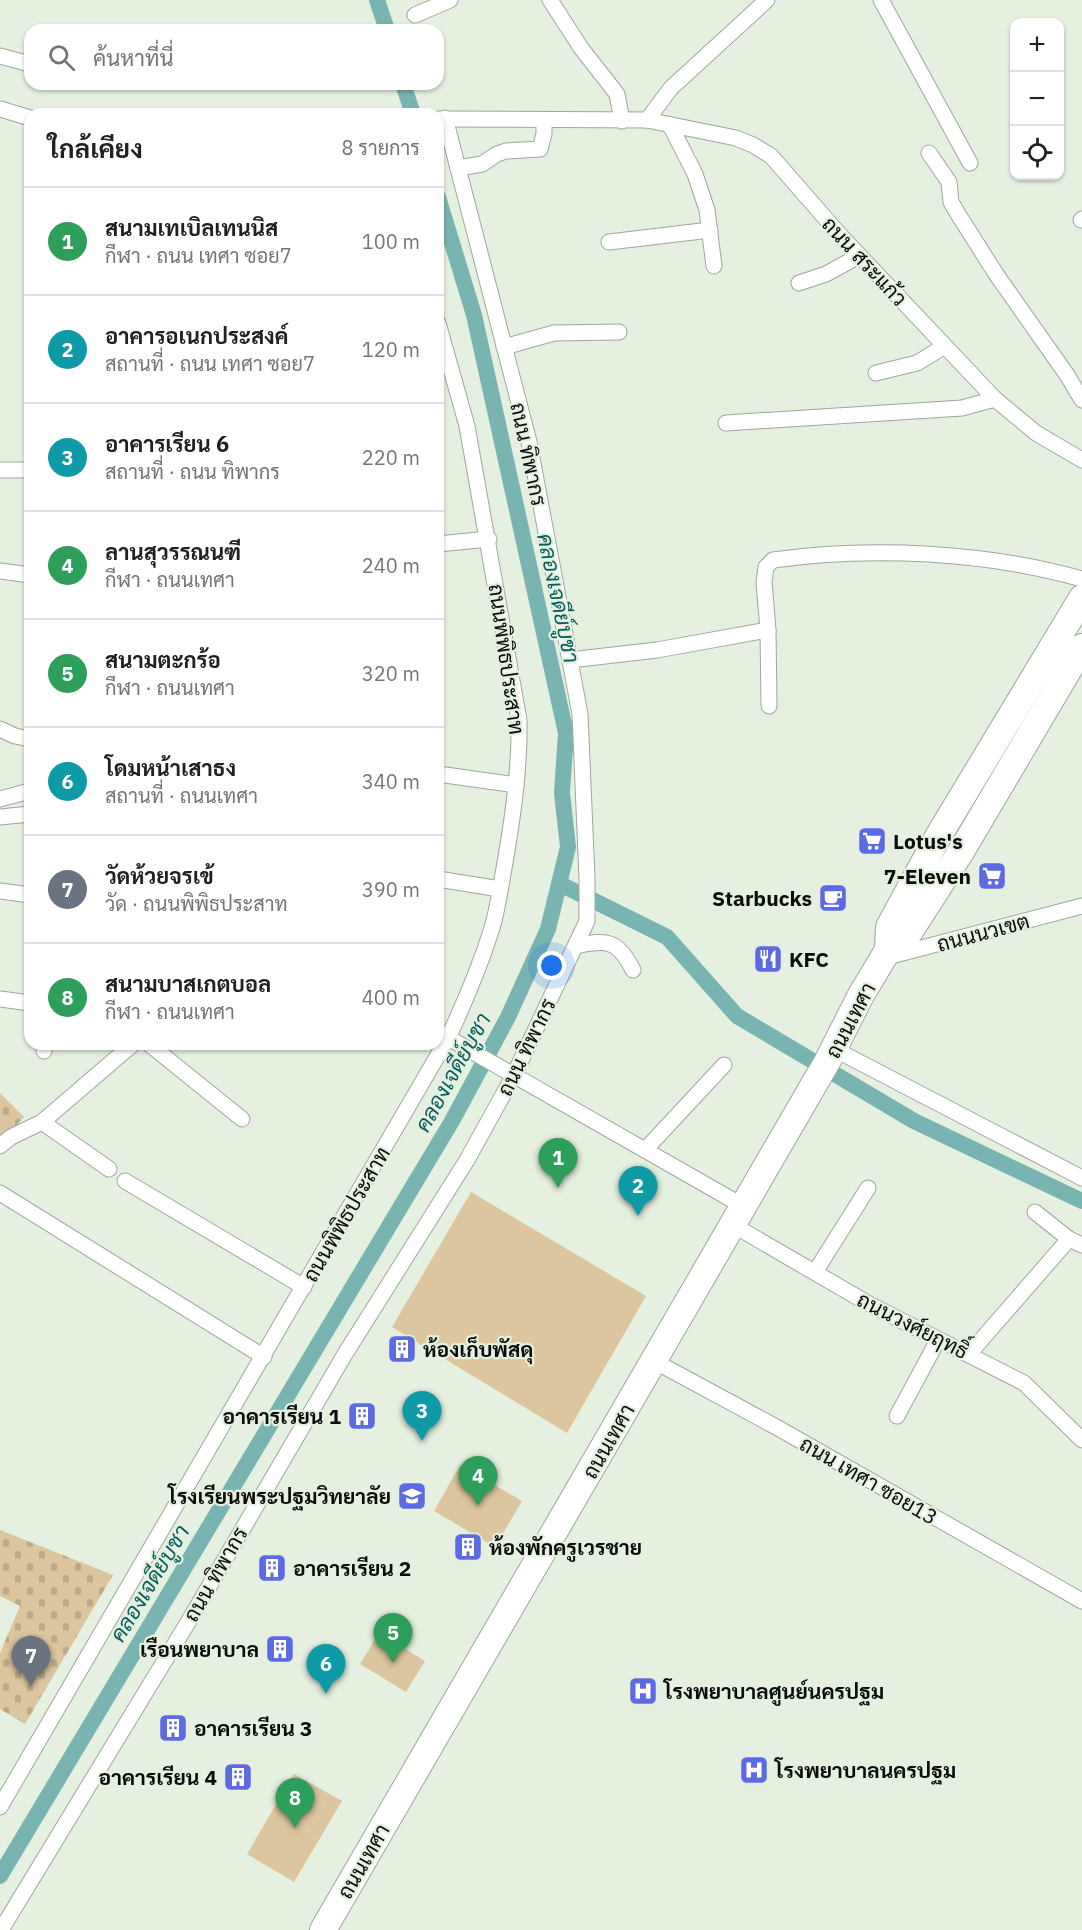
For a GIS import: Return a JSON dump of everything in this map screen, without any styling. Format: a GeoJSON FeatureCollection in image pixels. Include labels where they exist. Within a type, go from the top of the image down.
{"type":"FeatureCollection","features":[{"type":"Feature","properties":{"kind":"main road","name":"ถนนเทศา"},"geometry":{"type":"LineString","coordinates":[[886,954],[889,927],[939,835],[1082,598]]}},
{"type":"Feature","properties":{"kind":"main road","name":"ถนนเทศา"},"geometry":{"type":"LineString","coordinates":[[323,1930],[802,1105],[861,995],[886,954],[905,939],[962,850],[1082,647]]}},
{"type":"Feature","properties":{"kind":"street"},"geometry":{"type":"LineString","coordinates":[[416,15],[450,0]]}},
{"type":"Feature","properties":{"kind":"street"},"geometry":{"type":"LineString","coordinates":[[550,0],[581,48],[617,94],[622,120]]}},
{"type":"Feature","properties":{"kind":"street"},"geometry":{"type":"LineString","coordinates":[[647,120],[671,88],[767,0]]}},
{"type":"Feature","properties":{"kind":"street"},"geometry":{"type":"LineString","coordinates":[[881,0],[970,163]]}},
{"type":"Feature","properties":{"kind":"street"},"geometry":{"type":"LineString","coordinates":[[0,56],[24,62]]}},
{"type":"Feature","properties":{"kind":"street"},"geometry":{"type":"LineString","coordinates":[[0,109],[24,116]]}},
{"type":"Feature","properties":{"kind":"street","name":"ถนน สระแก้ว"},"geometry":{"type":"LineString","coordinates":[[444,119],[647,120],[736,138],[753,145],[771,156],[860,256],[995,399],[1036,433],[1082,460]]}},
{"type":"Feature","properties":{"kind":"street"},"geometry":{"type":"LineString","coordinates":[[458,168],[482,164],[506,150],[540,149],[544,134],[544,120]]}},
{"type":"Feature","properties":{"kind":"street"},"geometry":{"type":"LineString","coordinates":[[670,125],[695,174],[707,210],[714,266]]}},
{"type":"Feature","properties":{"kind":"street","name":"ถนน ทิพากร"},"geometry":{"type":"LineString","coordinates":[[1,1930],[190,1618],[345,1354],[467,1160],[508,1071],[584,929],[587,914],[587,878],[580,714],[529,442],[458,168],[444,128]]}},
{"type":"Feature","properties":{"kind":"street"},"geometry":{"type":"LineString","coordinates":[[929,153],[949,182],[951,202],[958,214],[1082,400]]}},
{"type":"Feature","properties":{"kind":"street"},"geometry":{"type":"LineString","coordinates":[[609,242],[710,230]]}},
{"type":"Feature","properties":{"kind":"street"},"geometry":{"type":"LineString","coordinates":[[800,283],[826,274],[860,256]]}},
{"type":"Feature","properties":{"kind":"street"},"geometry":{"type":"LineString","coordinates":[[504,347],[554,333],[619,332]]}},
{"type":"Feature","properties":{"kind":"street","name":"ถนนพิพิธประสาท"},"geometry":{"type":"LineString","coordinates":[[444,344],[467,426],[489,540],[519,720],[520,751],[493,926],[468,996],[449,1039]]}},
{"type":"Feature","properties":{"kind":"street"},"geometry":{"type":"LineString","coordinates":[[876,373],[917,363],[945,346]]}},
{"type":"Feature","properties":{"kind":"street"},"geometry":{"type":"LineString","coordinates":[[726,423],[962,408],[995,399]]}},
{"type":"Feature","properties":{"kind":"street"},"geometry":{"type":"LineString","coordinates":[[0,470],[24,470]]}},
{"type":"Feature","properties":{"kind":"street"},"geometry":{"type":"LineString","coordinates":[[444,544],[489,540]]}},
{"type":"Feature","properties":{"kind":"street"},"geometry":{"type":"LineString","coordinates":[[769,706],[768,630],[764,582],[767,564],[773,560],[849,554],[902,553],[948,556],[1022,566],[1082,579]]}},
{"type":"Feature","properties":{"kind":"street"},"geometry":{"type":"LineString","coordinates":[[0,571],[24,573]]}},
{"type":"Feature","properties":{"kind":"street"},"geometry":{"type":"LineString","coordinates":[[570,660],[657,650],[768,630]]}},
{"type":"Feature","properties":{"kind":"street"},"geometry":{"type":"LineString","coordinates":[[0,729],[24,738]]}},
{"type":"Feature","properties":{"kind":"street"},"geometry":{"type":"LineString","coordinates":[[444,775],[516,785]]}},
{"type":"Feature","properties":{"kind":"street"},"geometry":{"type":"LineString","coordinates":[[0,800],[24,792]]}},
{"type":"Feature","properties":{"kind":"street"},"geometry":{"type":"LineString","coordinates":[[0,817],[24,815]]}},
{"type":"Feature","properties":{"kind":"street"},"geometry":{"type":"LineString","coordinates":[[444,880],[500,889]]}},
{"type":"Feature","properties":{"kind":"street"},"geometry":{"type":"LineString","coordinates":[[0,891],[24,894]]}},
{"type":"Feature","properties":{"kind":"street","name":"ถนนนวเขต"},"geometry":{"type":"LineString","coordinates":[[886,954],[1082,906]]}},
{"type":"Feature","properties":{"kind":"street"},"geometry":{"type":"LineString","coordinates":[[576,946],[593,942],[613,945],[624,953],[633,970]]}},
{"type":"Feature","properties":{"kind":"street"},"geometry":{"type":"LineString","coordinates":[[0,999],[24,1002]]}},
{"type":"Feature","properties":{"kind":"street","name":"ถนนวงศ์ยฤทธิ์"},"geometry":{"type":"LineString","coordinates":[[449,1039],[645,1150],[814,1272],[869,1304],[1024,1383],[1082,1440]]}},
{"type":"Feature","properties":{"kind":"street"},"geometry":{"type":"LineString","coordinates":[[0,1146],[11,1137],[42,1122],[126,1050]]}},
{"type":"Feature","properties":{"kind":"street"},"geometry":{"type":"LineString","coordinates":[[156,1050],[242,1119]]}},
{"type":"Feature","properties":{"kind":"street","name":"ถนนพิพิธประสาท"},"geometry":{"type":"LineString","coordinates":[[0,1807],[443,1050]]}},
{"type":"Feature","properties":{"kind":"street"},"geometry":{"type":"LineString","coordinates":[[830,1056],[1082,1178]]}},
{"type":"Feature","properties":{"kind":"street"},"geometry":{"type":"LineString","coordinates":[[645,1150],[724,1065]]}},
{"type":"Feature","properties":{"kind":"street"},"geometry":{"type":"LineString","coordinates":[[42,1122],[109,1169]]}},
{"type":"Feature","properties":{"kind":"street"},"geometry":{"type":"LineString","coordinates":[[125,1181],[304,1287]]}},
{"type":"Feature","properties":{"kind":"street"},"geometry":{"type":"LineString","coordinates":[[814,1272],[868,1188]]}},
{"type":"Feature","properties":{"kind":"street"},"geometry":{"type":"LineString","coordinates":[[0,1194],[264,1357]]}},
{"type":"Feature","properties":{"kind":"street"},"geometry":{"type":"LineString","coordinates":[[969,1354],[1076,1242],[1035,1212]]}},
{"type":"Feature","properties":{"kind":"street"},"geometry":{"type":"LineString","coordinates":[[897,1416],[938,1340]]}},
{"type":"Feature","properties":{"kind":"street","name":"ถนน เทศา ซอย13"},"geometry":{"type":"LineString","coordinates":[[654,1361],[778,1428],[1082,1601]]}},
{"type":"Feature","properties":{"kind":"green space"},"geometry":{"type":"Polygon","coordinates":[[[0,1093],[24,1117],[0,1143],[0,1093]]]}},
{"type":"Feature","properties":{"kind":"green space"},"geometry":{"type":"Polygon","coordinates":[[[471,1192],[646,1296],[567,1433],[392,1327],[471,1192]]]}},
{"type":"Feature","properties":{"kind":"green space"},"geometry":{"type":"Polygon","coordinates":[[[460,1465],[522,1501],[495,1547],[434,1511],[460,1465]]]}},
{"type":"Feature","properties":{"kind":"green space"},"geometry":{"type":"Polygon","coordinates":[[[0,1530],[113,1575],[25,1724],[0,1709],[0,1653],[20,1606],[0,1596],[0,1530]]]}},
{"type":"Feature","properties":{"kind":"green space"},"geometry":{"type":"Polygon","coordinates":[[[379,1633],[425,1661],[406,1692],[360,1664],[379,1633]]]}},
{"type":"Feature","properties":{"kind":"green space"},"geometry":{"type":"Polygon","coordinates":[[[294,1774],[342,1801],[294,1882],[247,1854],[294,1774]]]}},
{"type":"Feature","properties":{"kind":"waterway","name":"คลองเจดีย์บูชา"},"geometry":{"type":"LineString","coordinates":[[377,0],[385,24]]}},
{"type":"Feature","properties":{"kind":"waterway","name":"คลองเจดีย์บูชา"},"geometry":{"type":"LineString","coordinates":[[405,90],[411,108]]}},
{"type":"Feature","properties":{"kind":"waterway","name":"คลองเจดีย์บูชา"},"geometry":{"type":"LineString","coordinates":[[0,1876],[452,1121],[508,1017],[548,929],[568,847],[562,793],[566,733],[474,315],[444,217]]}},
{"type":"Feature","properties":{"kind":"waterway"},"geometry":{"type":"LineString","coordinates":[[560,884],[667,937],[737,1016],[914,1121],[1082,1201]]}},
{"type":"Feature","properties":{"kind":"place","name":"Lotus's"},"geometry":{"type":"Point","coordinates":[872,841]}},
{"type":"Feature","properties":{"kind":"place","name":"7-Eleven"},"geometry":{"type":"Point","coordinates":[992,876]}},
{"type":"Feature","properties":{"kind":"place","name":"Starbucks"},"geometry":{"type":"Point","coordinates":[833,898]}},
{"type":"Feature","properties":{"kind":"place","name":"KFC"},"geometry":{"type":"Point","coordinates":[768,959]}},
{"type":"Feature","properties":{"kind":"place","name":"สนามเทเบิลเทนนิส"},"geometry":{"type":"Point","coordinates":[558,1188]}},
{"type":"Feature","properties":{"kind":"place","name":"อาคารอเนกประสงค์"},"geometry":{"type":"Point","coordinates":[638,1216]}},
{"type":"Feature","properties":{"kind":"place","name":"ห้องเก็บพัสดุ"},"geometry":{"type":"Point","coordinates":[402,1349]}},
{"type":"Feature","properties":{"kind":"place","name":"อาคารเรียน 1"},"geometry":{"type":"Point","coordinates":[362,1416]}},
{"type":"Feature","properties":{"kind":"place","name":"อาคารเรียน 6"},"geometry":{"type":"Point","coordinates":[422,1441]}},
{"type":"Feature","properties":{"kind":"place","name":"โรงเรียนพระปฐมวิทยาลัย"},"geometry":{"type":"Point","coordinates":[412,1496]}},
{"type":"Feature","properties":{"kind":"place","name":"ลานสุวรรณนฑี"},"geometry":{"type":"Point","coordinates":[478,1506]}},
{"type":"Feature","properties":{"kind":"place","name":"ห้องพักครูเวรชาย"},"geometry":{"type":"Point","coordinates":[468,1547]}},
{"type":"Feature","properties":{"kind":"place","name":"อาคารเรียน 2"},"geometry":{"type":"Point","coordinates":[272,1568]}},
{"type":"Feature","properties":{"kind":"place","name":"เรือนพยาบาล"},"geometry":{"type":"Point","coordinates":[280,1649]}},
{"type":"Feature","properties":{"kind":"place","name":"สนามตะกร้อ"},"geometry":{"type":"Point","coordinates":[393,1663]}},
{"type":"Feature","properties":{"kind":"place","name":"วัดห้วยจรเข้"},"geometry":{"type":"Point","coordinates":[31,1686]}},
{"type":"Feature","properties":{"kind":"place","name":"โรงพยาบาลศูนย์นครปฐม"},"geometry":{"type":"Point","coordinates":[643,1691]}},
{"type":"Feature","properties":{"kind":"place","name":"โดมหน้าเสาธง"},"geometry":{"type":"Point","coordinates":[326,1694]}},
{"type":"Feature","properties":{"kind":"place","name":"อาคารเรียน 3"},"geometry":{"type":"Point","coordinates":[173,1728]}},
{"type":"Feature","properties":{"kind":"place","name":"โรงพยาบาลนครปฐม"},"geometry":{"type":"Point","coordinates":[754,1770]}},
{"type":"Feature","properties":{"kind":"place","name":"อาคารเรียน 4"},"geometry":{"type":"Point","coordinates":[238,1777]}},
{"type":"Feature","properties":{"kind":"place","name":"สนามบาสเกตบอล"},"geometry":{"type":"Point","coordinates":[295,1828]}}]}
